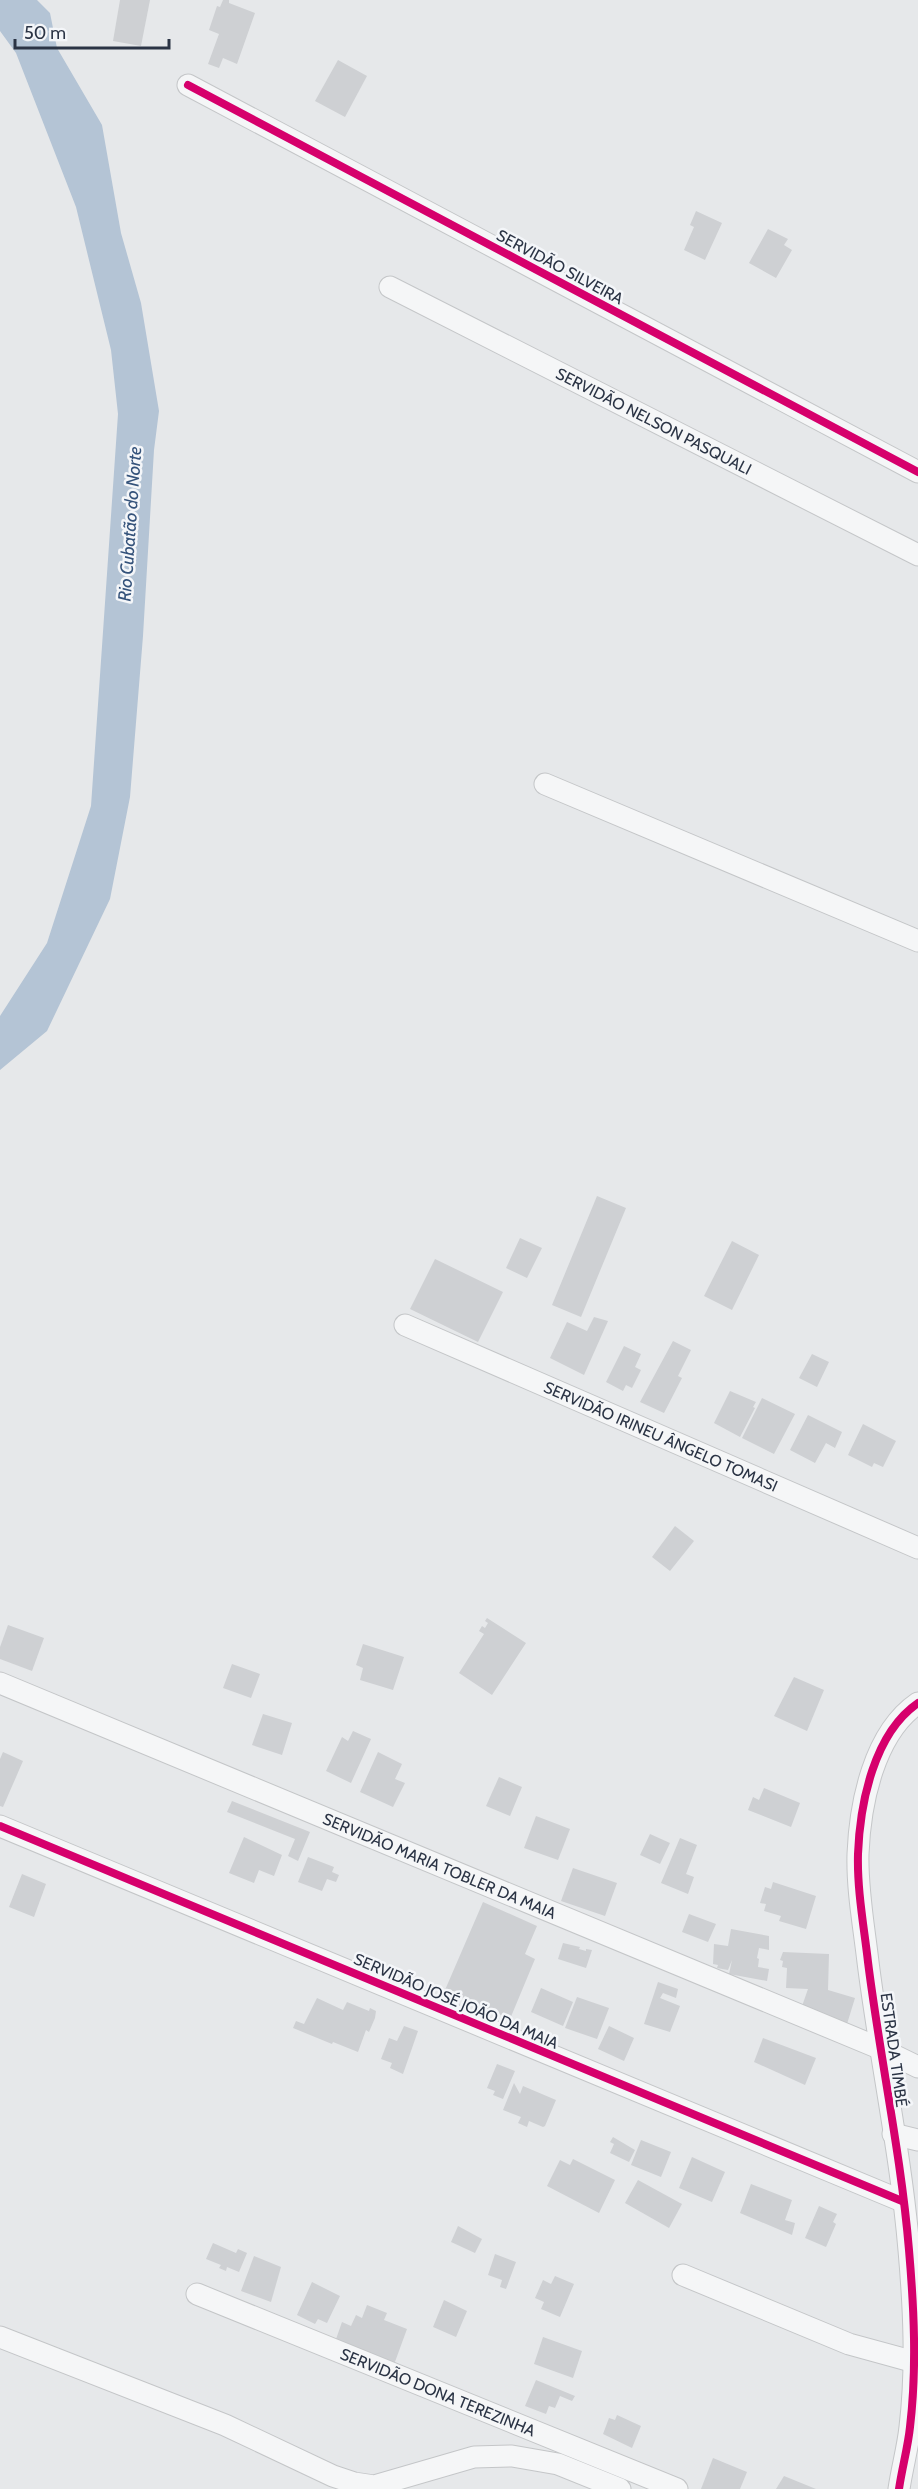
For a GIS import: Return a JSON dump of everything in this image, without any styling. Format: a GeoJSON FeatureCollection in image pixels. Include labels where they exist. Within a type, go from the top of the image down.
{"type":"FeatureCollection","features":[{"type":"Feature","properties":{"kind":"street","name":"SERVIDÃO SILVEIRA"},"geometry":{"type":"LineString","coordinates":[[188,85],[918,472]]}},
{"type":"Feature","properties":{"kind":"street","name":"SERVIDÃO NELSON PASQUALI"},"geometry":{"type":"LineString","coordinates":[[390,287],[918,555]]}},
{"type":"Feature","properties":{"kind":"street"},"geometry":{"type":"LineString","coordinates":[[545,784],[918,941]]}},
{"type":"Feature","properties":{"kind":"street","name":"SERVIDÃO IRINEU ÂNGELO TOMASI"},"geometry":{"type":"LineString","coordinates":[[405,1324],[918,1548]]}},
{"type":"Feature","properties":{"kind":"street","name":"SERVIDÃO MARIA TOBLER DA MAIA"},"geometry":{"type":"LineString","coordinates":[[0,1683],[879,2048],[918,2067]]}},
{"type":"Feature","properties":{"kind":"street","name":"ESTRADA TIMBÉ"},"geometry":{"type":"LineString","coordinates":[[898,2489],[910,2428],[916,2363],[909,2248],[879,2048],[861,1906],[858,1854],[866,1794],[880,1749],[905,1712],[918,1703]]}},
{"type":"Feature","properties":{"kind":"street","name":"SERVIDÃO JOSÉ JOÃO DA MAIA"},"geometry":{"type":"LineString","coordinates":[[0,1826],[902,2201]]}},
{"type":"Feature","properties":{"kind":"street"},"geometry":{"type":"LineString","coordinates":[[893,2134],[918,2140]]}},
{"type":"Feature","properties":{"kind":"street"},"geometry":{"type":"LineString","coordinates":[[683,2275],[849,2344],[916,2363]]}},
{"type":"Feature","properties":{"kind":"street","name":"SERVIDÃO DONA TEREZINHA"},"geometry":{"type":"LineString","coordinates":[[198,2294],[677,2489]]}},
{"type":"Feature","properties":{"kind":"street"},"geometry":{"type":"LineString","coordinates":[[0,2337],[225,2425],[333,2476],[354,2483],[374,2486],[474,2457],[512,2456],[558,2464],[620,2489]]}},
{"type":"Feature","properties":{"kind":"water","name":"Rio Cubatão do Norte"},"geometry":{"type":"Polygon","coordinates":[[[0,0],[37,0],[50,13],[57,48],[102,125],[121,233],[141,303],[159,411],[154,450],[143,636],[130,797],[110,899],[47,1031],[0,1070],[0,1016],[47,943],[91,806],[118,414],[111,350],[76,207],[16,53],[0,31],[0,0]]]}},
{"type":"Feature","properties":{"kind":"building"},"geometry":{"type":"Polygon","coordinates":[[[120,0],[150,0],[141,46],[113,41],[120,0]]]}},
{"type":"Feature","properties":{"kind":"building"},"geometry":{"type":"Polygon","coordinates":[[[223,0],[229,0],[229,3],[255,13],[237,64],[223,58],[219,68],[208,64],[219,34],[209,30],[217,6],[220,7],[223,0]]]}},
{"type":"Feature","properties":{"kind":"building"},"geometry":{"type":"Polygon","coordinates":[[[338,60],[367,76],[345,117],[315,101],[338,60]]]}},
{"type":"Feature","properties":{"kind":"building"},"geometry":{"type":"Polygon","coordinates":[[[696,211],[722,223],[705,260],[684,250],[694,227],[690,225],[696,211]]]}},
{"type":"Feature","properties":{"kind":"building"},"geometry":{"type":"Polygon","coordinates":[[[768,229],[788,239],[784,245],[792,250],[776,278],[749,263],[768,229]]]}},
{"type":"Feature","properties":{"kind":"building"},"geometry":{"type":"Polygon","coordinates":[[[597,1196],[626,1208],[581,1317],[552,1305],[597,1196]]]}},
{"type":"Feature","properties":{"kind":"building"},"geometry":{"type":"Polygon","coordinates":[[[520,1238],[542,1248],[527,1278],[506,1268],[520,1238]]]}},
{"type":"Feature","properties":{"kind":"building"},"geometry":{"type":"Polygon","coordinates":[[[732,1241],[759,1255],[732,1310],[704,1296],[732,1241]]]}},
{"type":"Feature","properties":{"kind":"building"},"geometry":{"type":"Polygon","coordinates":[[[435,1259],[503,1292],[478,1342],[410,1309],[435,1259]]]}},
{"type":"Feature","properties":{"kind":"building"},"geometry":{"type":"Polygon","coordinates":[[[594,1317],[608,1321],[584,1375],[550,1358],[567,1322],[587,1331],[594,1317]]]}},
{"type":"Feature","properties":{"kind":"building"},"geometry":{"type":"Polygon","coordinates":[[[673,1341],[691,1350],[678,1376],[682,1378],[664,1413],[640,1402],[673,1341]]]}},
{"type":"Feature","properties":{"kind":"building"},"geometry":{"type":"Polygon","coordinates":[[[624,1346],[641,1354],[635,1367],[641,1370],[632,1388],[626,1385],[623,1391],[606,1382],[624,1346]]]}},
{"type":"Feature","properties":{"kind":"building"},"geometry":{"type":"Polygon","coordinates":[[[812,1354],[829,1362],[817,1387],[799,1378],[812,1354]]]}},
{"type":"Feature","properties":{"kind":"building"},"geometry":{"type":"Polygon","coordinates":[[[730,1391],[756,1402],[740,1437],[714,1423],[730,1391]]]}},
{"type":"Feature","properties":{"kind":"building"},"geometry":{"type":"Polygon","coordinates":[[[762,1398],[795,1414],[774,1454],[742,1438],[762,1398]]]}},
{"type":"Feature","properties":{"kind":"building"},"geometry":{"type":"Polygon","coordinates":[[[808,1415],[842,1432],[835,1448],[826,1443],[815,1463],[790,1450],[808,1415]]]}},
{"type":"Feature","properties":{"kind":"building"},"geometry":{"type":"Polygon","coordinates":[[[863,1424],[896,1441],[883,1467],[874,1463],[872,1467],[848,1455],[863,1424]]]}},
{"type":"Feature","properties":{"kind":"building"},"geometry":{"type":"Polygon","coordinates":[[[675,1526],[694,1541],[670,1571],[652,1557],[675,1526]]]}},
{"type":"Feature","properties":{"kind":"building"},"geometry":{"type":"Polygon","coordinates":[[[487,1618],[526,1643],[492,1695],[459,1673],[484,1634],[479,1631],[482,1626],[485,1628],[488,1623],[485,1621],[487,1618]]]}},
{"type":"Feature","properties":{"kind":"building"},"geometry":{"type":"Polygon","coordinates":[[[8,1625],[44,1638],[32,1671],[0,1659],[0,1647],[8,1625]]]}},
{"type":"Feature","properties":{"kind":"building"},"geometry":{"type":"Polygon","coordinates":[[[363,1644],[404,1657],[393,1690],[360,1680],[363,1668],[356,1665],[363,1644]]]}},
{"type":"Feature","properties":{"kind":"building"},"geometry":{"type":"Polygon","coordinates":[[[232,1664],[260,1674],[251,1698],[223,1688],[232,1664]]]}},
{"type":"Feature","properties":{"kind":"building"},"geometry":{"type":"Polygon","coordinates":[[[794,1677],[824,1690],[807,1731],[774,1716],[794,1677]]]}},
{"type":"Feature","properties":{"kind":"building"},"geometry":{"type":"Polygon","coordinates":[[[263,1714],[292,1723],[282,1755],[252,1745],[263,1714]]]}},
{"type":"Feature","properties":{"kind":"building"},"geometry":{"type":"Polygon","coordinates":[[[353,1731],[371,1739],[351,1783],[326,1771],[342,1737],[348,1741],[353,1731]]]}},
{"type":"Feature","properties":{"kind":"building"},"geometry":{"type":"Polygon","coordinates":[[[3,1752],[23,1761],[3,1807],[0,1806],[0,1759],[3,1752]]]}},
{"type":"Feature","properties":{"kind":"building"},"geometry":{"type":"Polygon","coordinates":[[[378,1752],[402,1764],[395,1779],[405,1783],[393,1807],[360,1792],[378,1752]]]}},
{"type":"Feature","properties":{"kind":"building"},"geometry":{"type":"Polygon","coordinates":[[[499,1777],[522,1787],[510,1816],[486,1806],[499,1777]]]}},
{"type":"Feature","properties":{"kind":"building"},"geometry":{"type":"Polygon","coordinates":[[[764,1788],[800,1803],[791,1827],[748,1810],[753,1797],[759,1800],[764,1788]]]}},
{"type":"Feature","properties":{"kind":"building"},"geometry":{"type":"Polygon","coordinates":[[[232,1801],[310,1832],[298,1861],[288,1856],[295,1839],[227,1812],[232,1801]]]}},
{"type":"Feature","properties":{"kind":"building"},"geometry":{"type":"Polygon","coordinates":[[[536,1816],[570,1829],[558,1860],[524,1848],[536,1816]]]}},
{"type":"Feature","properties":{"kind":"building"},"geometry":{"type":"Polygon","coordinates":[[[650,1834],[670,1843],[660,1864],[640,1855],[650,1834]]]}},
{"type":"Feature","properties":{"kind":"building"},"geometry":{"type":"Polygon","coordinates":[[[244,1837],[282,1855],[274,1876],[259,1870],[254,1883],[229,1873],[244,1837]]]}},
{"type":"Feature","properties":{"kind":"building"},"geometry":{"type":"Polygon","coordinates":[[[680,1838],[697,1845],[686,1874],[694,1877],[688,1894],[661,1883],[680,1838]]]}},
{"type":"Feature","properties":{"kind":"building"},"geometry":{"type":"Polygon","coordinates":[[[308,1857],[334,1867],[332,1872],[339,1875],[336,1882],[327,1879],[322,1891],[298,1882],[308,1857]]]}},
{"type":"Feature","properties":{"kind":"building"},"geometry":{"type":"Polygon","coordinates":[[[573,1868],[617,1883],[605,1916],[561,1901],[573,1868]]]}},
{"type":"Feature","properties":{"kind":"building"},"geometry":{"type":"Polygon","coordinates":[[[22,1874],[46,1884],[34,1917],[9,1907],[22,1874]]]}},
{"type":"Feature","properties":{"kind":"building"},"geometry":{"type":"Polygon","coordinates":[[[773,1882],[816,1896],[806,1929],[779,1921],[781,1916],[764,1911],[766,1904],[760,1903],[765,1887],[771,1889],[773,1882]]]}},
{"type":"Feature","properties":{"kind":"building"},"geometry":{"type":"Polygon","coordinates":[[[483,1902],[537,1926],[525,1954],[535,1959],[510,2019],[445,1990],[483,1902]]]}},
{"type":"Feature","properties":{"kind":"building"},"geometry":{"type":"Polygon","coordinates":[[[689,1914],[716,1924],[708,1942],[682,1932],[689,1914]]]}},
{"type":"Feature","properties":{"kind":"building"},"geometry":{"type":"Polygon","coordinates":[[[731,1929],[769,1936],[769,1950],[759,1948],[757,1958],[759,1959],[758,1967],[769,1969],[767,1981],[729,1974],[732,1960],[728,1970],[717,1968],[718,1965],[713,1964],[714,1944],[728,1946],[731,1929]]]}},
{"type":"Feature","properties":{"kind":"building"},"geometry":{"type":"Polygon","coordinates":[[[563,1943],[580,1947],[579,1949],[586,1951],[586,1949],[592,1950],[586,1968],[558,1959],[563,1943]]]}},
{"type":"Feature","properties":{"kind":"building"},"geometry":{"type":"Polygon","coordinates":[[[783,1952],[829,1954],[828,1990],[855,1998],[847,2024],[801,2009],[808,1989],[786,1988],[787,1968],[782,1967],[783,1961],[780,1960],[783,1952]]]}},
{"type":"Feature","properties":{"kind":"building"},"geometry":{"type":"Polygon","coordinates":[[[658,1982],[678,1989],[676,1998],[663,1993],[660,1998],[680,2006],[670,2032],[644,2024],[658,1982]]]}},
{"type":"Feature","properties":{"kind":"building"},"geometry":{"type":"Polygon","coordinates":[[[541,1988],[573,2002],[563,2026],[531,2012],[541,1988]]]}},
{"type":"Feature","properties":{"kind":"building"},"geometry":{"type":"Polygon","coordinates":[[[577,1997],[609,2008],[597,2039],[565,2028],[577,1997]]]}},
{"type":"Feature","properties":{"kind":"building"},"geometry":{"type":"Polygon","coordinates":[[[317,1998],[343,2010],[347,2002],[369,2011],[370,2008],[376,2011],[369,2032],[366,2030],[358,2052],[293,2028],[296,2021],[304,2024],[317,1998]]]}},
{"type":"Feature","properties":{"kind":"building"},"geometry":{"type":"Polygon","coordinates":[[[404,2026],[418,2031],[403,2074],[390,2068],[392,2063],[381,2059],[389,2038],[397,2041],[404,2026]]]}},
{"type":"Feature","properties":{"kind":"building"},"geometry":{"type":"Polygon","coordinates":[[[609,2026],[634,2038],[624,2061],[598,2049],[609,2026]]]}},
{"type":"Feature","properties":{"kind":"building"},"geometry":{"type":"Polygon","coordinates":[[[763,2038],[816,2058],[805,2085],[754,2062],[763,2038]]]}},
{"type":"Feature","properties":{"kind":"building"},"geometry":{"type":"Polygon","coordinates":[[[497,2064],[515,2071],[503,2099],[493,2095],[495,2091],[487,2088],[497,2064]]]}},
{"type":"Feature","properties":{"kind":"building"},"geometry":{"type":"Polygon","coordinates":[[[514,2083],[520,2094],[523,2086],[556,2100],[545,2126],[529,2121],[527,2127],[518,2123],[521,2117],[503,2110],[514,2083]]]}},
{"type":"Feature","properties":{"kind":"building"},"geometry":{"type":"Polygon","coordinates":[[[613,2137],[635,2150],[629,2162],[610,2153],[614,2144],[610,2142],[613,2137]]]}},
{"type":"Feature","properties":{"kind":"building"},"geometry":{"type":"Polygon","coordinates":[[[641,2140],[671,2152],[661,2177],[631,2165],[641,2140]]]}},
{"type":"Feature","properties":{"kind":"building"},"geometry":{"type":"Polygon","coordinates":[[[692,2157],[725,2172],[712,2202],[679,2188],[692,2157]]]}},
{"type":"Feature","properties":{"kind":"building"},"geometry":{"type":"Polygon","coordinates":[[[573,2159],[615,2180],[599,2213],[547,2186],[560,2160],[570,2165],[573,2159]]]}},
{"type":"Feature","properties":{"kind":"building"},"geometry":{"type":"Polygon","coordinates":[[[638,2180],[682,2204],[669,2228],[625,2203],[638,2180]]]}},
{"type":"Feature","properties":{"kind":"building"},"geometry":{"type":"Polygon","coordinates":[[[751,2184],[792,2200],[785,2220],[795,2223],[792,2235],[740,2213],[751,2184]]]}},
{"type":"Feature","properties":{"kind":"building"},"geometry":{"type":"Polygon","coordinates":[[[819,2206],[837,2214],[833,2222],[836,2224],[826,2247],[805,2238],[819,2206]]]}},
{"type":"Feature","properties":{"kind":"building"},"geometry":{"type":"Polygon","coordinates":[[[458,2226],[482,2239],[475,2253],[451,2242],[458,2226]]]}},
{"type":"Feature","properties":{"kind":"building"},"geometry":{"type":"Polygon","coordinates":[[[213,2243],[236,2253],[238,2249],[247,2253],[239,2272],[227,2267],[226,2271],[219,2268],[221,2265],[206,2259],[213,2243]]]}},
{"type":"Feature","properties":{"kind":"building"},"geometry":{"type":"Polygon","coordinates":[[[495,2254],[516,2262],[506,2289],[500,2287],[502,2280],[488,2275],[495,2254]]]}},
{"type":"Feature","properties":{"kind":"building"},"geometry":{"type":"Polygon","coordinates":[[[254,2256],[281,2267],[271,2302],[241,2291],[254,2256]]]}},
{"type":"Feature","properties":{"kind":"building"},"geometry":{"type":"Polygon","coordinates":[[[555,2276],[574,2284],[560,2317],[541,2309],[544,2302],[535,2298],[543,2280],[551,2284],[555,2276]]]}},
{"type":"Feature","properties":{"kind":"building"},"geometry":{"type":"Polygon","coordinates":[[[312,2282],[340,2296],[327,2323],[318,2319],[315,2324],[297,2315],[312,2282]]]}},
{"type":"Feature","properties":{"kind":"building"},"geometry":{"type":"Polygon","coordinates":[[[444,2300],[467,2311],[456,2337],[433,2327],[444,2300]]]}},
{"type":"Feature","properties":{"kind":"building"},"geometry":{"type":"Polygon","coordinates":[[[367,2305],[387,2313],[384,2320],[407,2329],[392,2370],[335,2342],[342,2322],[351,2326],[356,2315],[362,2318],[367,2305]]]}},
{"type":"Feature","properties":{"kind":"building"},"geometry":{"type":"Polygon","coordinates":[[[543,2337],[582,2351],[573,2378],[534,2364],[543,2337]]]}},
{"type":"Feature","properties":{"kind":"building"},"geometry":{"type":"Polygon","coordinates":[[[536,2380],[575,2396],[572,2401],[560,2396],[555,2408],[549,2406],[546,2414],[525,2406],[536,2380]]]}},
{"type":"Feature","properties":{"kind":"building"},"geometry":{"type":"Polygon","coordinates":[[[617,2415],[641,2426],[632,2448],[603,2434],[609,2418],[615,2420],[617,2415]]]}},
{"type":"Feature","properties":{"kind":"building"},"geometry":{"type":"Polygon","coordinates":[[[713,2458],[747,2472],[740,2489],[701,2489],[713,2458]]]}},
{"type":"Feature","properties":{"kind":"building"},"geometry":{"type":"Polygon","coordinates":[[[784,2476],[816,2489],[776,2489],[784,2476]]]}},
{"type":"Feature","properties":{"kind":"cycle path"},"geometry":{"type":"LineString","coordinates":[[188,85],[918,472]]}},
{"type":"Feature","properties":{"kind":"cycle path"},"geometry":{"type":"LineString","coordinates":[[899,2489],[912,2405],[914,2360],[912,2294],[901,2178],[861,1908],[858,1854],[862,1813],[872,1771],[890,1732],[918,1703]]}},
{"type":"Feature","properties":{"kind":"cycle path"},"geometry":{"type":"LineString","coordinates":[[0,1826],[902,2201]]}}]}
